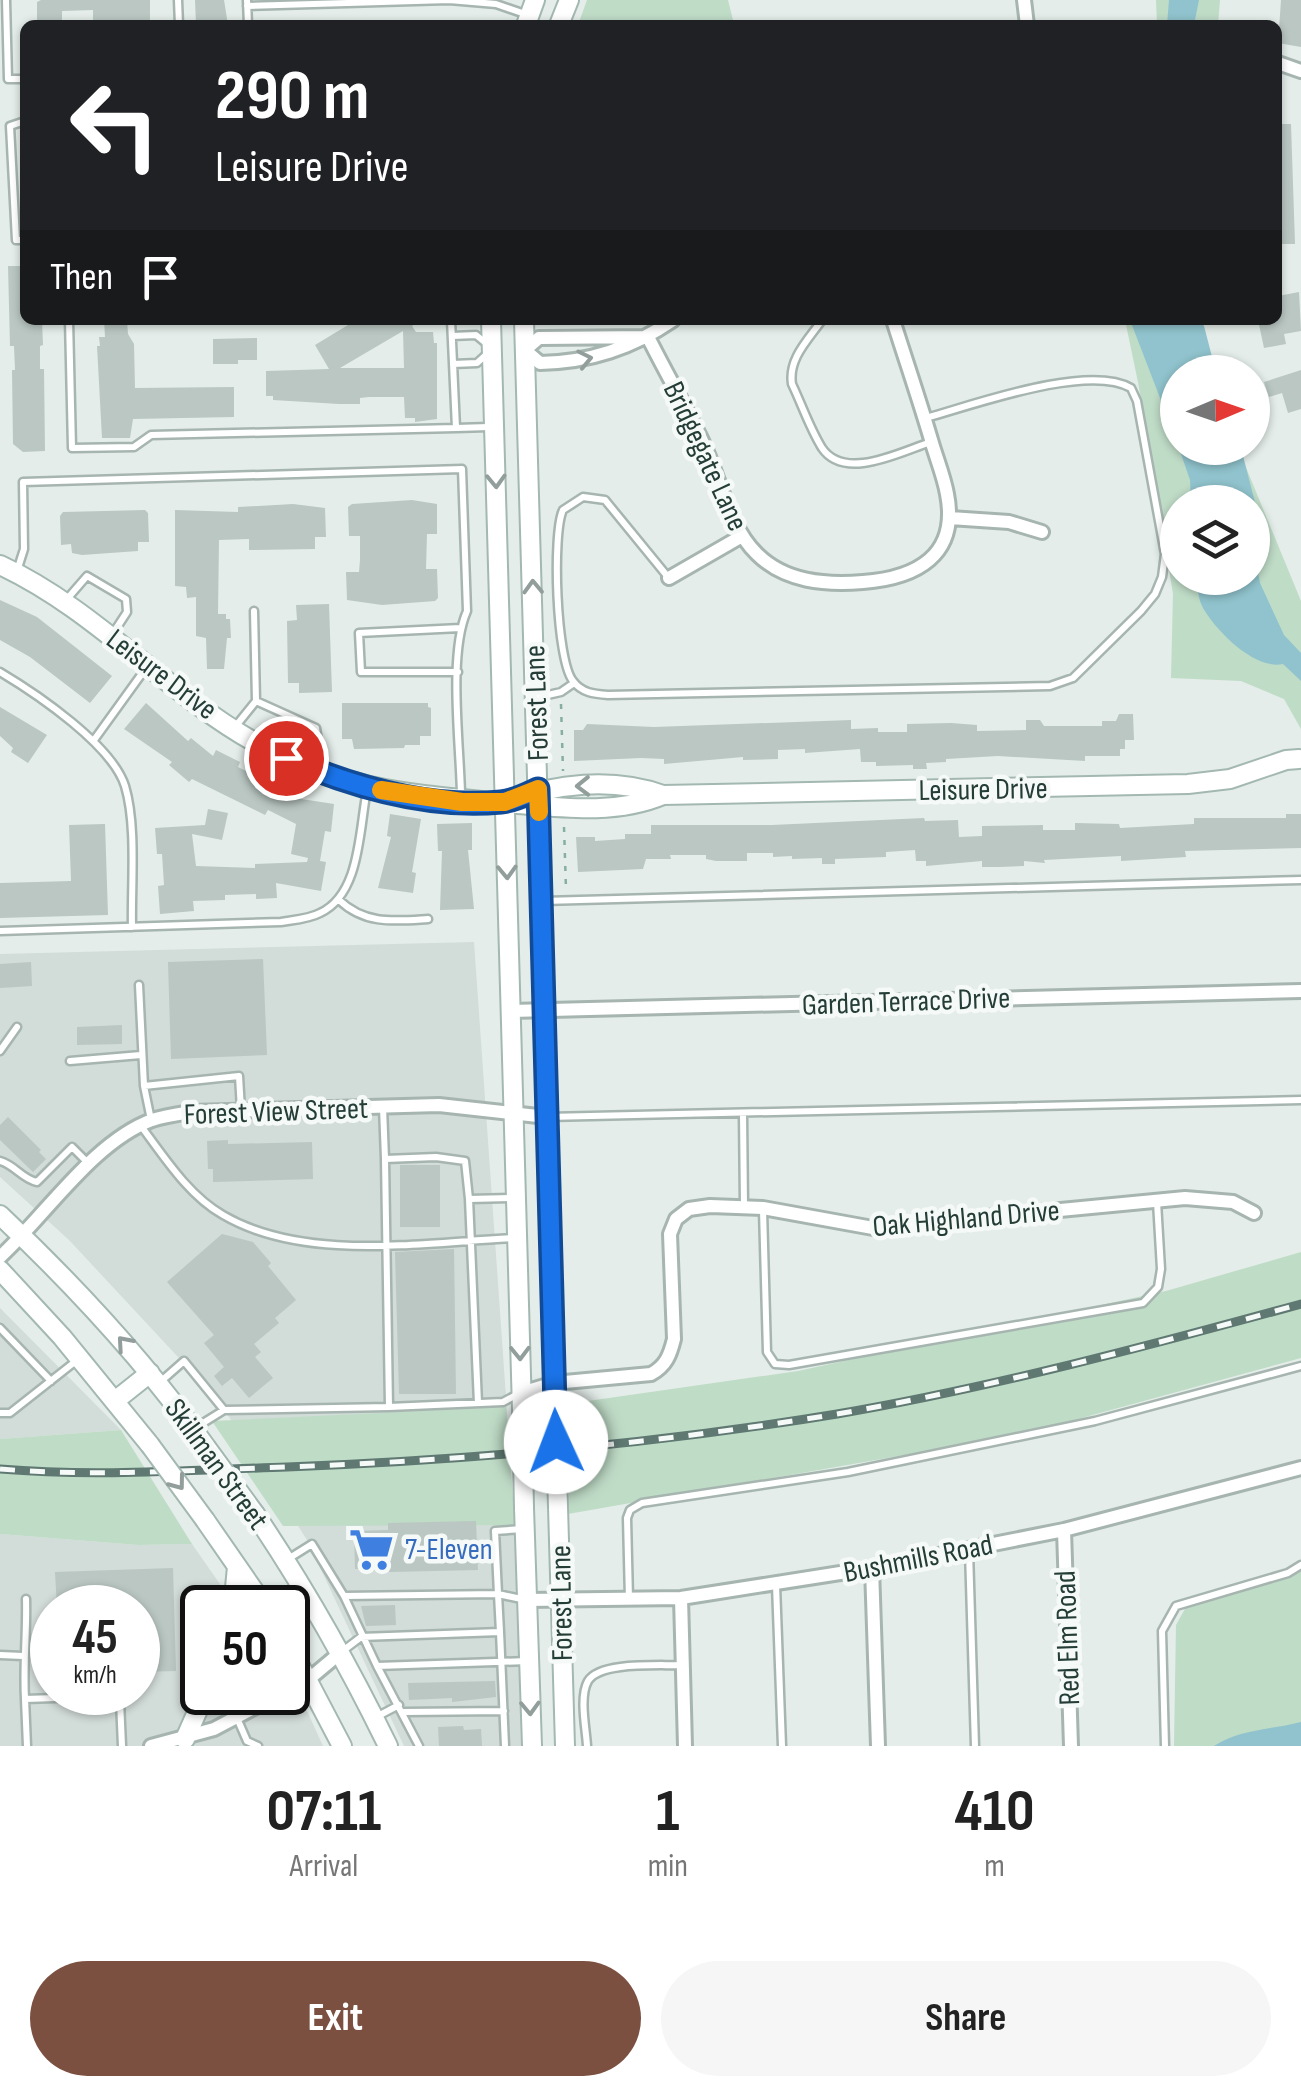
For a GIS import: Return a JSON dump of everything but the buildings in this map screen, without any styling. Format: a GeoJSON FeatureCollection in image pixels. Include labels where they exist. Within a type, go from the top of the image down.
{"type":"FeatureCollection","features":[{"type":"Feature","properties":{"kind":"main road","name":"Forest Lane"},"geometry":{"type":"LineString","coordinates":[[491,325],[532,1746]]}},
{"type":"Feature","properties":{"kind":"main road","name":"Forest Lane"},"geometry":{"type":"LineString","coordinates":[[524,325],[564,1746]]}},
{"type":"Feature","properties":{"kind":"main road"},"geometry":{"type":"LineString","coordinates":[[492,348],[524,350]]}},
{"type":"Feature","properties":{"kind":"main road","name":"Leisure Drive"},"geometry":{"type":"LineString","coordinates":[[8,569],[65,602],[234,728],[310,768],[368,787],[462,802],[505,802],[630,786],[663,795],[1188,784],[1230,780],[1286,760],[1300,760]]}},
{"type":"Feature","properties":{"kind":"main road","name":"Skillman Street"},"geometry":{"type":"LineString","coordinates":[[0,1214],[86,1300],[194,1430],[286,1560],[388,1746]]}},
{"type":"Feature","properties":{"kind":"main road","name":"Skillman Street"},"geometry":{"type":"LineString","coordinates":[[0,1270],[116,1400],[250,1585]]}},
{"type":"Feature","properties":{"kind":"main road"},"geometry":{"type":"LineString","coordinates":[[116,1400],[154,1378]]}},
{"type":"Feature","properties":{"kind":"main road"},"geometry":{"type":"LineString","coordinates":[[236,1585],[238,1567]]}},
{"type":"Feature","properties":{"kind":"main road"},"geometry":{"type":"LineString","coordinates":[[310,1681],[342,1746]]}},
{"type":"Feature","properties":{"kind":"main road"},"geometry":{"type":"LineString","coordinates":[[185,1739],[196,1715]]}},
{"type":"Feature","properties":{"kind":"street"},"geometry":{"type":"LineString","coordinates":[[648,337],[540,338],[524,350],[540,364],[577,362],[648,337],[666,325]]}},
{"type":"Feature","properties":{"kind":"street"},"geometry":{"type":"LineString","coordinates":[[895,325],[948,494],[950,518],[1009,522],[1042,532]]}},
{"type":"Feature","properties":{"kind":"street","name":"Bridgegate Lane"},"geometry":{"type":"LineString","coordinates":[[648,337],[702,442],[742,536],[770,566],[790,576],[848,584],[894,580],[924,567],[942,545],[950,518]]}},
{"type":"Feature","properties":{"kind":"street"},"geometry":{"type":"LineString","coordinates":[[668,578],[742,536]]}},
{"type":"Feature","properties":{"kind":"street","name":"Garden Terrace Drive"},"geometry":{"type":"LineString","coordinates":[[511,1011],[1301,990]]}},
{"type":"Feature","properties":{"kind":"street","name":"Forest View Street"},"geometry":{"type":"LineString","coordinates":[[0,1257],[89,1164],[146,1123],[190,1112],[439,1105],[547,1117]]}},
{"type":"Feature","properties":{"kind":"street","name":"Oak Highland Drive"},"geometry":{"type":"LineString","coordinates":[[522,1402],[554,1384],[651,1374],[662,1368],[674,1339],[670,1234],[676,1218],[689,1209],[744,1206],[873,1228],[1156,1200],[1209,1198],[1233,1202],[1254,1213]]}},
{"type":"Feature","properties":{"kind":"street","name":"Bushmills Road"},"geometry":{"type":"LineString","coordinates":[[527,1600],[681,1598],[872,1568],[1064,1530],[1301,1468]]}},
{"type":"Feature","properties":{"kind":"street","name":"Red Elm Road"},"geometry":{"type":"LineString","coordinates":[[1064,1530],[1071,1746]]}},
{"type":"Feature","properties":{"kind":"street"},"geometry":{"type":"LineString","coordinates":[[872,1568],[878,1746]]}},
{"type":"Feature","properties":{"kind":"street"},"geometry":{"type":"LineString","coordinates":[[681,1598],[686,1746]]}},
{"type":"Feature","properties":{"kind":"street"},"geometry":{"type":"LineString","coordinates":[[310,1678],[340,1654]]}},
{"type":"Feature","properties":{"kind":"street"},"geometry":{"type":"LineString","coordinates":[[151,1746],[185,1739],[243,1715]]}},
{"type":"Feature","properties":{"kind":"lane"},"geometry":{"type":"LineString","coordinates":[[6,0],[8,79],[20,79]]}},
{"type":"Feature","properties":{"kind":"lane"},"geometry":{"type":"LineString","coordinates":[[247,3],[449,0],[496,4],[531,16]]}},
{"type":"Feature","properties":{"kind":"lane"},"geometry":{"type":"LineString","coordinates":[[20,122],[10,126],[16,240],[20,240]]}},
{"type":"Feature","properties":{"kind":"lane"},"geometry":{"type":"LineString","coordinates":[[69,325],[72,448],[134,448],[151,435],[494,426]]}},
{"type":"Feature","properties":{"kind":"lane"},"geometry":{"type":"LineString","coordinates":[[452,325],[456,428]]}},
{"type":"Feature","properties":{"kind":"lane"},"geometry":{"type":"LineString","coordinates":[[818,325],[794,359],[790,372],[823,450],[832,458],[858,464],[932,442]]}},
{"type":"Feature","properties":{"kind":"lane"},"geometry":{"type":"LineString","coordinates":[[452,336],[476,335],[492,348],[477,363],[453,364]]}},
{"type":"Feature","properties":{"kind":"lane"},"geometry":{"type":"LineString","coordinates":[[668,578],[605,500],[583,496],[563,510],[558,530],[560,645],[574,683],[591,694],[608,695],[1050,686],[1073,678],[1141,612],[1162,577],[1164,554],[1137,401],[1131,388],[1112,381],[1050,383],[925,418]]}},
{"type":"Feature","properties":{"kind":"lane"},"geometry":{"type":"LineString","coordinates":[[8,569],[24,548],[22,482],[462,469],[468,611],[460,628],[458,672],[462,802]]}},
{"type":"Feature","properties":{"kind":"lane"},"geometry":{"type":"LineString","coordinates":[[65,602],[87,576],[126,600],[127,612],[111,636]]}},
{"type":"Feature","properties":{"kind":"lane"},"geometry":{"type":"LineString","coordinates":[[234,728],[256,701],[254,611]]}},
{"type":"Feature","properties":{"kind":"lane"},"geometry":{"type":"LineString","coordinates":[[458,672],[360,672],[360,633],[460,628]]}},
{"type":"Feature","properties":{"kind":"lane"},"geometry":{"type":"LineString","coordinates":[[94,740],[147,666]]}},
{"type":"Feature","properties":{"kind":"lane"},"geometry":{"type":"LineString","coordinates":[[0,672],[94,740],[117,766],[130,806],[132,927]]}},
{"type":"Feature","properties":{"kind":"lane"},"geometry":{"type":"LineString","coordinates":[[537,697],[561,692],[574,683]]}},
{"type":"Feature","properties":{"kind":"lane"},"geometry":{"type":"LineString","coordinates":[[256,701],[316,728],[319,746],[310,768]]}},
{"type":"Feature","properties":{"kind":"lane"},"geometry":{"type":"LineString","coordinates":[[0,932],[281,922],[320,914],[339,900],[350,881],[368,787]]}},
{"type":"Feature","properties":{"kind":"lane"},"geometry":{"type":"LineString","coordinates":[[541,901],[1301,880]]}},
{"type":"Feature","properties":{"kind":"lane"},"geometry":{"type":"LineString","coordinates":[[339,900],[364,918],[428,919]]}},
{"type":"Feature","properties":{"kind":"lane"},"geometry":{"type":"LineString","coordinates":[[139,986],[146,1123],[182,1180],[222,1215],[306,1244],[517,1238]]}},
{"type":"Feature","properties":{"kind":"lane"},"geometry":{"type":"LineString","coordinates":[[0,1051],[16,1027]]}},
{"type":"Feature","properties":{"kind":"lane"},"geometry":{"type":"LineString","coordinates":[[70,1062],[141,1055]]}},
{"type":"Feature","properties":{"kind":"lane"},"geometry":{"type":"LineString","coordinates":[[144,1086],[239,1076],[241,1111]]}},
{"type":"Feature","properties":{"kind":"lane"},"geometry":{"type":"LineString","coordinates":[[547,1117],[1301,1100]]}},
{"type":"Feature","properties":{"kind":"lane"},"geometry":{"type":"LineString","coordinates":[[383,1107],[389,1407]]}},
{"type":"Feature","properties":{"kind":"lane"},"geometry":{"type":"LineString","coordinates":[[743,1114],[744,1206]]}},
{"type":"Feature","properties":{"kind":"lane"},"geometry":{"type":"LineString","coordinates":[[0,1161],[37,1182],[72,1147],[89,1164]]}},
{"type":"Feature","properties":{"kind":"lane"},"geometry":{"type":"LineString","coordinates":[[385,1159],[436,1157],[465,1161],[478,1402]]}},
{"type":"Feature","properties":{"kind":"lane"},"geometry":{"type":"LineString","coordinates":[[469,1199],[516,1198]]}},
{"type":"Feature","properties":{"kind":"lane"},"geometry":{"type":"LineString","coordinates":[[763,1208],[767,1352],[775,1364],[789,1366],[1142,1303],[1158,1287],[1161,1269],[1156,1200]]}},
{"type":"Feature","properties":{"kind":"lane"},"geometry":{"type":"LineString","coordinates":[[0,1328],[51,1381]]}},
{"type":"Feature","properties":{"kind":"lane"},"geometry":{"type":"LineString","coordinates":[[0,1413],[10,1414],[80,1358]]}},
{"type":"Feature","properties":{"kind":"lane"},"geometry":{"type":"LineString","coordinates":[[154,1378],[184,1360],[224,1410]]}},
{"type":"Feature","properties":{"kind":"lane"},"geometry":{"type":"LineString","coordinates":[[629,1600],[627,1518],[630,1510],[642,1503],[848,1472],[1057,1429],[1301,1366]]}},
{"type":"Feature","properties":{"kind":"lane"},"geometry":{"type":"LineString","coordinates":[[194,1430],[224,1410],[522,1402]]}},
{"type":"Feature","properties":{"kind":"lane"},"geometry":{"type":"LineString","coordinates":[[505,1746],[495,1531],[525,1529]]}},
{"type":"Feature","properties":{"kind":"lane"},"geometry":{"type":"LineString","coordinates":[[286,1560],[312,1544],[344,1596],[361,1637],[419,1746]]}},
{"type":"Feature","properties":{"kind":"lane"},"geometry":{"type":"LineString","coordinates":[[968,1550],[975,1746]]}},
{"type":"Feature","properties":{"kind":"lane"},"geometry":{"type":"LineString","coordinates":[[1165,1746],[1162,1631],[1176,1606],[1301,1565]]}},
{"type":"Feature","properties":{"kind":"lane"},"geometry":{"type":"LineString","coordinates":[[776,1584],[782,1746]]}},
{"type":"Feature","properties":{"kind":"lane"},"geometry":{"type":"LineString","coordinates":[[344,1596],[498,1594],[527,1600]]}},
{"type":"Feature","properties":{"kind":"lane"},"geometry":{"type":"LineString","coordinates":[[26,1599],[27,1638],[23,1656],[28,1746]]}},
{"type":"Feature","properties":{"kind":"lane"},"geometry":{"type":"LineString","coordinates":[[340,1654],[361,1637],[500,1632]]}},
{"type":"Feature","properties":{"kind":"lane"},"geometry":{"type":"LineString","coordinates":[[0,1655],[23,1656]]}},
{"type":"Feature","properties":{"kind":"lane"},"geometry":{"type":"LineString","coordinates":[[377,1666],[528,1661]]}},
{"type":"Feature","properties":{"kind":"lane"},"geometry":{"type":"LineString","coordinates":[[586,1746],[585,1694],[587,1682],[593,1676],[609,1668],[683,1665]]}},
{"type":"Feature","properties":{"kind":"lane"},"geometry":{"type":"LineString","coordinates":[[25,1699],[116,1696],[120,1701],[122,1746]]}},
{"type":"Feature","properties":{"kind":"lane"},"geometry":{"type":"LineString","coordinates":[[374,1718],[401,1708],[504,1711]]}},
{"type":"Feature","properties":{"kind":"lane"},"geometry":{"type":"LineString","coordinates":[[237,1718],[247,1741],[258,1746]]}},
{"type":"Feature","properties":{"kind":"path"},"geometry":{"type":"LineString","coordinates":[[558,777],[563,778],[561,692]]}},
{"type":"Feature","properties":{"kind":"path"},"geometry":{"type":"LineString","coordinates":[[564,818],[566,900]]}},
{"type":"Feature","properties":{"kind":"shaded area"},"geometry":{"type":"Polygon","coordinates":[[[474,942],[515,1525],[521,1746],[404,1746],[307,1540],[219,1401],[69,1240],[0,1177],[0,954],[474,942]]]}},
{"type":"Feature","properties":{"kind":"shaded area"},"geometry":{"type":"Polygon","coordinates":[[[0,1308],[121,1430],[0,1439],[0,1308]]]}},
{"type":"Feature","properties":{"kind":"shaded area"},"geometry":{"type":"Polygon","coordinates":[[[0,1534],[138,1545],[192,1544],[221,1585],[180,1585],[180,1715],[309,1715],[323,1746],[0,1746],[0,1534]]]}},
{"type":"Feature","properties":{"kind":"green space"},"geometry":{"type":"Polygon","coordinates":[[[587,0],[728,0],[733,20],[580,20],[587,0]]]}},
{"type":"Feature","properties":{"kind":"green space"},"geometry":{"type":"Polygon","coordinates":[[[1156,0],[1220,0],[1218,20],[1157,20],[1156,0]]]}},
{"type":"Feature","properties":{"kind":"green space"},"geometry":{"type":"Polygon","coordinates":[[[1126,325],[1193,325],[1184,355],[1160,355],[1160,465],[1245,465],[1253,485],[1160,485],[1160,515],[1126,325]]]}},
{"type":"Feature","properties":{"kind":"green space"},"geometry":{"type":"Polygon","coordinates":[[[1270,526],[1301,601],[1301,729],[1284,699],[1241,681],[1171,678],[1173,595],[1270,595],[1270,526]]]}},
{"type":"Feature","properties":{"kind":"green space"},"geometry":{"type":"Polygon","coordinates":[[[1301,1252],[1301,1358],[1023,1434],[568,1514],[574,1403],[798,1371],[1166,1291],[1301,1252]]]}},
{"type":"Feature","properties":{"kind":"green space"},"geometry":{"type":"Polygon","coordinates":[[[506,1407],[515,1525],[283,1526],[212,1421],[506,1407]]]}},
{"type":"Feature","properties":{"kind":"green space"},"geometry":{"type":"Polygon","coordinates":[[[121,1430],[192,1544],[138,1545],[0,1534],[0,1439],[121,1430]]]}},
{"type":"Feature","properties":{"kind":"green space"},"geometry":{"type":"Polygon","coordinates":[[[1301,1569],[1301,1746],[1174,1746],[1176,1625],[1186,1607],[1301,1569]]]}},
{"type":"Feature","properties":{"kind":"water"},"geometry":{"type":"Polygon","coordinates":[[[1169,0],[1199,0],[1195,20],[1167,20],[1169,0]]]}},
{"type":"Feature","properties":{"kind":"water"},"geometry":{"type":"Polygon","coordinates":[[[1132,325],[1204,326],[1212,355],[1160,355],[1160,398],[1132,325]]]}},
{"type":"Feature","properties":{"kind":"water"},"geometry":{"type":"Polygon","coordinates":[[[1185,465],[1245,465],[1251,485],[1190,485],[1185,465]]]}},
{"type":"Feature","properties":{"kind":"water"},"geometry":{"type":"Polygon","coordinates":[[[1266,595],[1284,635],[1301,653],[1301,681],[1283,664],[1261,661],[1238,647],[1217,628],[1199,597],[1266,595]]]}},
{"type":"Feature","properties":{"kind":"water"},"geometry":{"type":"Polygon","coordinates":[[[1301,1722],[1301,1746],[1214,1746],[1245,1733],[1301,1722]]]}},
{"type":"Feature","properties":{"kind":"railway"},"geometry":{"type":"LineString","coordinates":[[0,1469],[108,1473],[356,1464],[563,1449],[700,1434],[837,1414],[954,1391],[1301,1304]]}},
{"type":"Feature","properties":{"kind":"slow traffic"},"geometry":{"type":"LineString","coordinates":[[381,790],[462,802],[505,802],[538,789],[539,812]]}},
{"type":"Feature","properties":{"kind":"place","name":"7-Eleven"},"geometry":{"type":"Point","coordinates":[372,1549]}},
{"type":"Feature","properties":{"kind":"route"},"geometry":{"type":"LineString","coordinates":[[286,758],[368,787],[462,802],[505,802],[538,789],[556,1442]]}}]}
